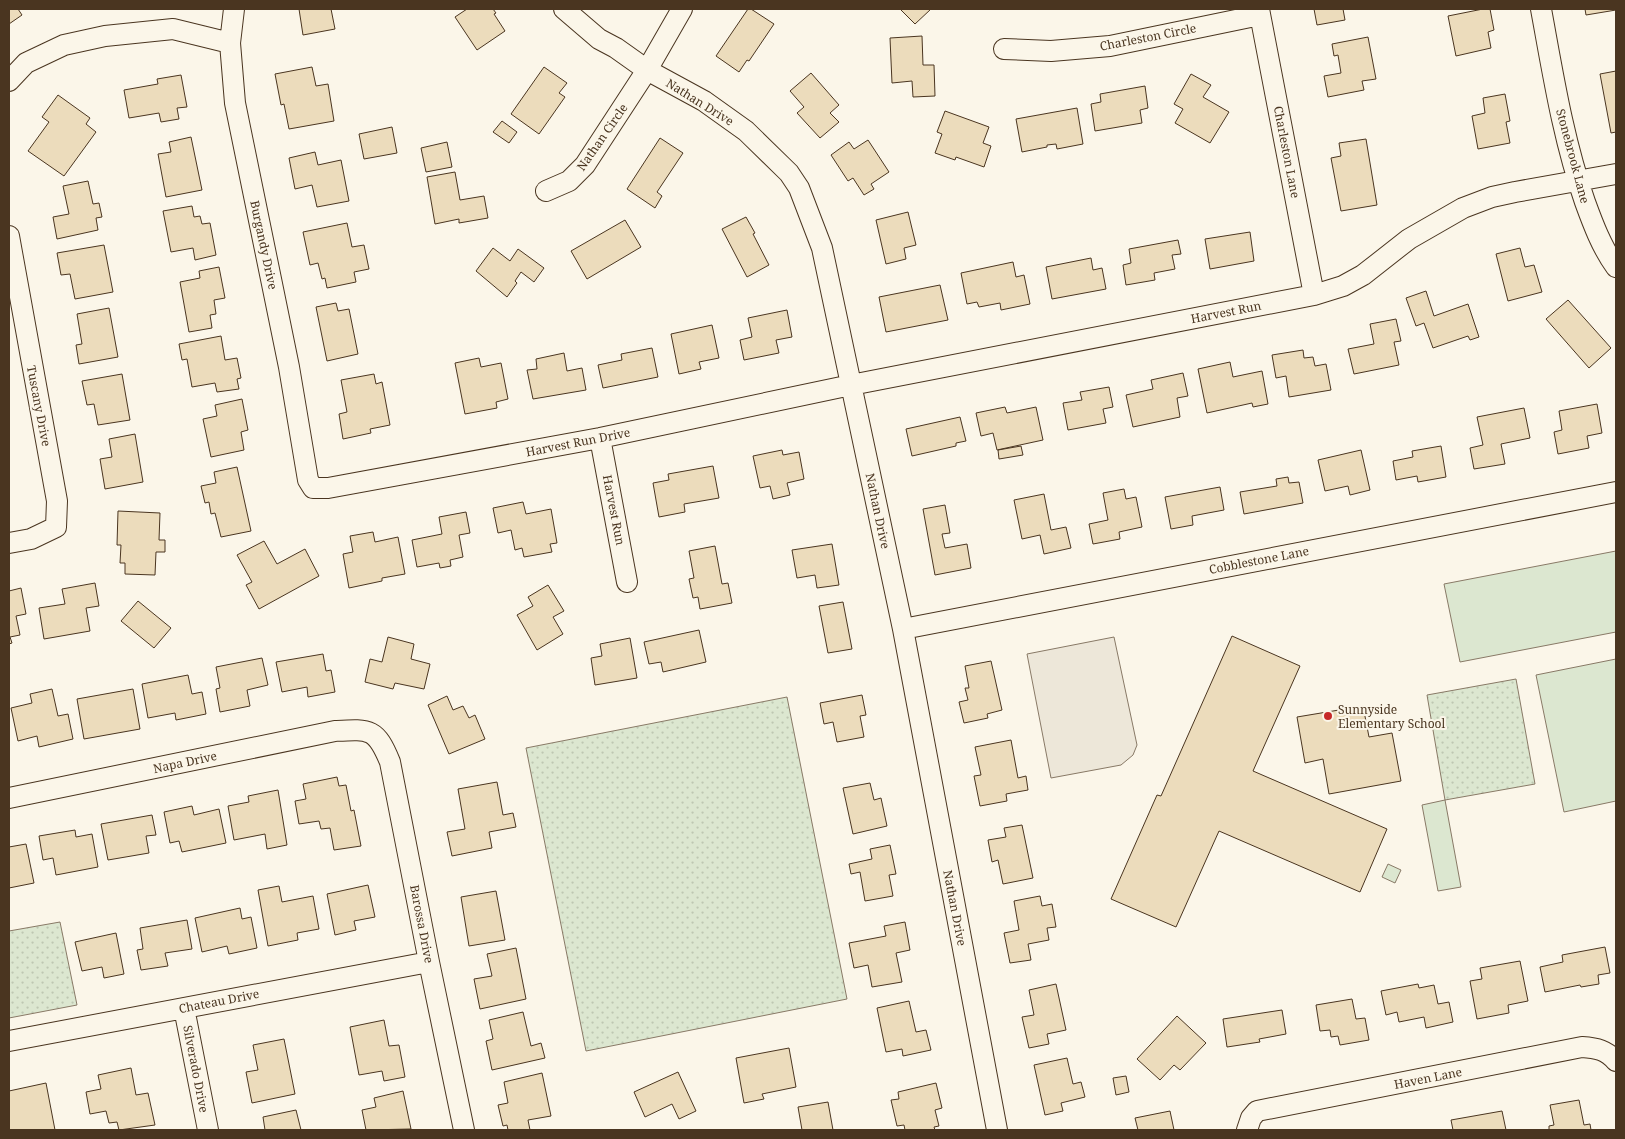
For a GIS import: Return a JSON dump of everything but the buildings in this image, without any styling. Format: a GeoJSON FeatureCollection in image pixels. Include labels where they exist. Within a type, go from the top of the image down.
{"type":"FeatureCollection","features":[{"type":"Feature","properties":{"kind":"street","name":"Burgandy Drive"},"geometry":{"type":"LineString","coordinates":[[234,9],[230,42],[235,103],[289,367],[308,480]]}},
{"type":"Feature","properties":{"kind":"street","name":"Nathan Drive"},"geometry":{"type":"LineString","coordinates":[[564,9],[599,39],[616,48],[647,70],[704,101],[746,131],[789,173],[799,188],[822,248],[903,629],[997,1130]]}},
{"type":"Feature","properties":{"kind":"street","name":"Nathan Circle"},"geometry":{"type":"LineString","coordinates":[[546,191],[569,182],[585,165],[647,70],[682,9]]}},
{"type":"Feature","properties":{"kind":"street","name":"Stonebrook Lane"},"geometry":{"type":"LineString","coordinates":[[1541,9],[1564,132],[1578,182],[1595,230],[1616,267]]}},
{"type":"Feature","properties":{"kind":"street","name":"Charleston Circle"},"geometry":{"type":"LineString","coordinates":[[1004,49],[1051,51],[1110,46],[1260,12]]}},
{"type":"Feature","properties":{"kind":"street","name":"Charleston Lane"},"geometry":{"type":"LineString","coordinates":[[1260,12],[1314,295]]}},
{"type":"Feature","properties":{"kind":"street"},"geometry":{"type":"LineString","coordinates":[[9,81],[26,63],[64,46],[105,36],[173,29],[230,42]]}},
{"type":"Feature","properties":{"kind":"street","name":"Harvest Run"},"geometry":{"type":"LineString","coordinates":[[851,385],[1314,295],[1343,286],[1363,275],[1409,238],[1463,208],[1492,197],[1616,174]]}},
{"type":"Feature","properties":{"kind":"street","name":"Tuscany Drive"},"geometry":{"type":"LineString","coordinates":[[9,236],[12,275],[56,501],[56,526],[31,539],[9,543]]}},
{"type":"Feature","properties":{"kind":"street","name":"Harvest Run Drive"},"geometry":{"type":"LineString","coordinates":[[308,480],[313,488],[328,488],[600,438],[851,385]]}},
{"type":"Feature","properties":{"kind":"street","name":"Harvest Run"},"geometry":{"type":"LineString","coordinates":[[600,438],[627,582]]}},
{"type":"Feature","properties":{"kind":"street","name":"Cobblestone Lane"},"geometry":{"type":"LineString","coordinates":[[903,629],[1616,492]]}},
{"type":"Feature","properties":{"kind":"street","name":"Napa Drive"},"geometry":{"type":"LineString","coordinates":[[9,798],[335,731],[362,730]]}},
{"type":"Feature","properties":{"kind":"street","name":"Barossa Drive"},"geometry":{"type":"LineString","coordinates":[[362,730],[373,735],[382,743],[390,762],[464,1130]]}},
{"type":"Feature","properties":{"kind":"street","name":"Chateau Drive"},"geometry":{"type":"LineString","coordinates":[[9,1041],[429,962]]}},
{"type":"Feature","properties":{"kind":"street","name":"Silverado Drive"},"geometry":{"type":"LineString","coordinates":[[184,1008],[208,1130]]}},
{"type":"Feature","properties":{"kind":"street","name":"Haven Lane"},"geometry":{"type":"LineString","coordinates":[[1247,1130],[1251,1118],[1257,1111],[1582,1047],[1597,1048],[1607,1052],[1616,1061]]}},
{"type":"Feature","properties":{"kind":"green space"},"geometry":{"type":"Polygon","coordinates":[[[1616,551],[1616,632],[1460,662],[1444,584],[1616,551]]]}},
{"type":"Feature","properties":{"kind":"green space"},"geometry":{"type":"Polygon","coordinates":[[[1616,659],[1616,801],[1564,812],[1536,675],[1616,659]]]}},
{"type":"Feature","properties":{"kind":"green space"},"geometry":{"type":"Polygon","coordinates":[[[1516,679],[1535,784],[1445,800],[1427,695],[1516,679]]]}},
{"type":"Feature","properties":{"kind":"green space"},"geometry":{"type":"Polygon","coordinates":[[[787,697],[847,999],[586,1051],[526,748],[787,697]]]}},
{"type":"Feature","properties":{"kind":"green space"},"geometry":{"type":"Polygon","coordinates":[[[1445,800],[1461,887],[1438,891],[1422,805],[1445,800]]]}},
{"type":"Feature","properties":{"kind":"green space"},"geometry":{"type":"Polygon","coordinates":[[[1388,864],[1401,870],[1395,883],[1382,877],[1388,864]]]}},
{"type":"Feature","properties":{"kind":"green space"},"geometry":{"type":"Polygon","coordinates":[[[60,922],[77,1005],[9,1018],[9,931],[60,922]]]}},
{"type":"Feature","properties":{"kind":"shaded area"},"geometry":{"type":"Polygon","coordinates":[[[1114,637],[1137,745],[1133,755],[1121,765],[1051,778],[1027,654],[1114,637]]]}},
{"type":"Feature","properties":{"kind":"place","name":"Sunnyside Elementary School"},"geometry":{"type":"Point","coordinates":[1328,716]}}]}
